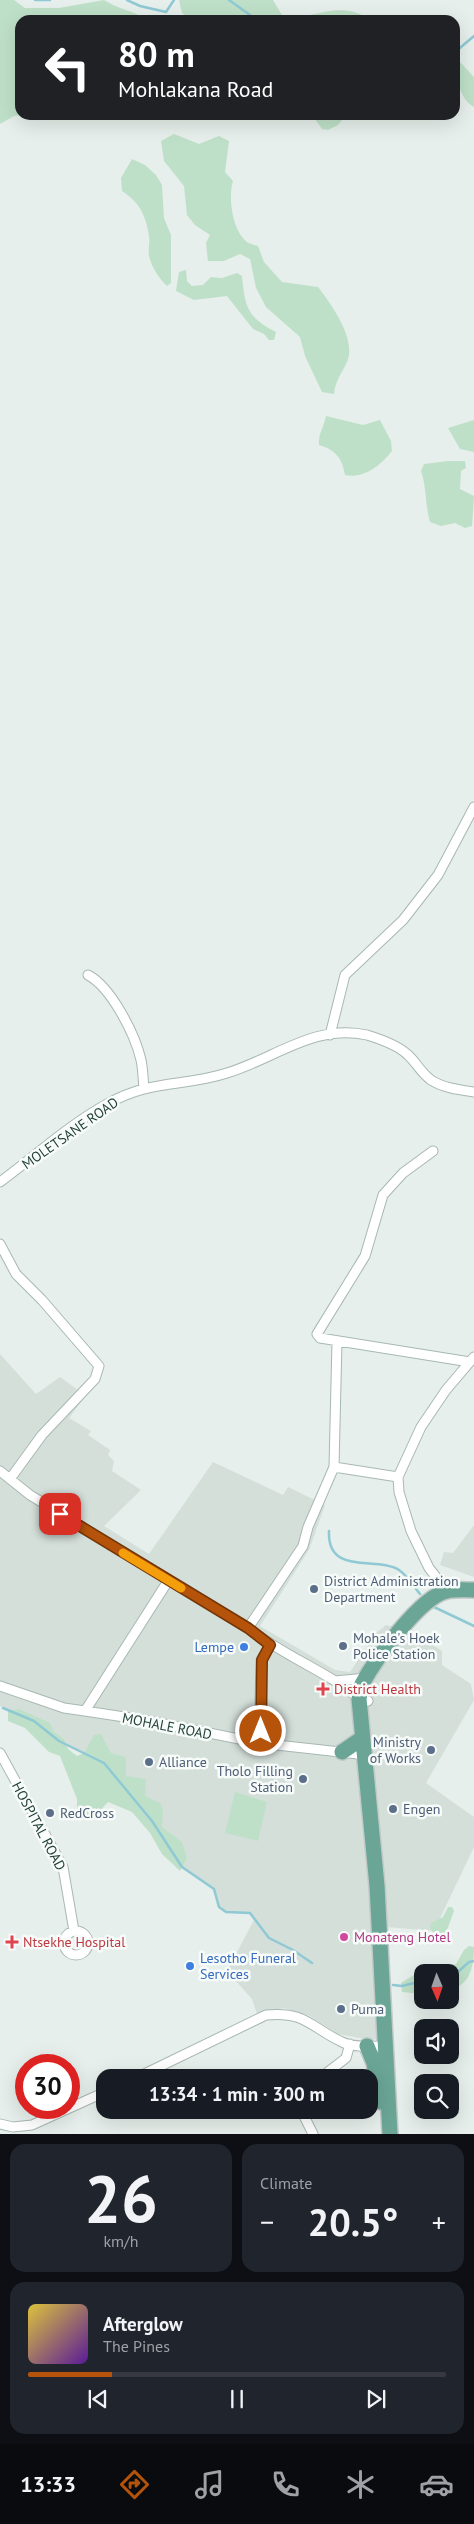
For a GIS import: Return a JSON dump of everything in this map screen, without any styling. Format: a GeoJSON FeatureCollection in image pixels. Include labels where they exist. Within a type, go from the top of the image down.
{"type":"FeatureCollection","features":[{"type":"Feature","properties":{"kind":"main road"},"geometry":{"type":"LineString","coordinates":[[390,2134],[377,1886],[365,1755],[363,1683],[395,1634],[433,1598],[446,1591],[474,1590]]}},
{"type":"Feature","properties":{"kind":"main road"},"geometry":{"type":"LineString","coordinates":[[364,1700],[361,1739],[365,1755]]}},
{"type":"Feature","properties":{"kind":"main road"},"geometry":{"type":"LineString","coordinates":[[342,1752],[361,1739]]}},
{"type":"Feature","properties":{"kind":"main road"},"geometry":{"type":"LineString","coordinates":[[367,2046],[374,2064],[384,2122],[390,2134]]}},
{"type":"Feature","properties":{"kind":"street"},"geometry":{"type":"LineString","coordinates":[[330,1034],[345,974],[402,920],[438,875],[474,807]]}},
{"type":"Feature","properties":{"kind":"street"},"geometry":{"type":"LineString","coordinates":[[88,975],[99,981],[123,1017],[141,1060],[144,1088]]}},
{"type":"Feature","properties":{"kind":"street","name":"MOLETSANE ROAD"},"geometry":{"type":"LineString","coordinates":[[0,1182],[106,1104],[144,1088],[226,1074],[263,1060],[294,1043],[330,1034],[365,1035],[382,1040],[407,1054],[424,1074],[436,1083],[474,1092]]}},
{"type":"Feature","properties":{"kind":"street"},"geometry":{"type":"LineString","coordinates":[[433,1151],[403,1173],[383,1195],[365,1256],[316,1334],[320,1338],[337,1341],[472,1360]]}},
{"type":"Feature","properties":{"kind":"street"},"geometry":{"type":"LineString","coordinates":[[0,1244],[16,1274],[42,1300],[98,1366],[95,1379],[42,1435],[10,1479]]}},
{"type":"Feature","properties":{"kind":"street"},"geometry":{"type":"LineString","coordinates":[[248,1628],[303,1546],[308,1526],[334,1467],[337,1341]]}},
{"type":"Feature","properties":{"kind":"street"},"geometry":{"type":"LineString","coordinates":[[446,1591],[429,1568],[411,1532],[399,1492],[398,1477],[421,1427],[446,1390],[472,1360]]}},
{"type":"Feature","properties":{"kind":"street"},"geometry":{"type":"LineString","coordinates":[[334,1467],[398,1477]]}},
{"type":"Feature","properties":{"kind":"street"},"geometry":{"type":"LineString","coordinates":[[0,1470],[30,1495],[248,1628],[270,1645],[335,1681],[364,1700]]}},
{"type":"Feature","properties":{"kind":"street"},"geometry":{"type":"LineString","coordinates":[[84,1711],[168,1580]]}},
{"type":"Feature","properties":{"kind":"street"},"geometry":{"type":"LineString","coordinates":[[259,1744],[262,1660],[270,1645]]}},
{"type":"Feature","properties":{"kind":"street"},"geometry":{"type":"LineString","coordinates":[[335,1681],[368,1678]]}},
{"type":"Feature","properties":{"kind":"street","name":"MOHALE ROAD"},"geometry":{"type":"LineString","coordinates":[[1,1689],[64,1708],[144,1720],[259,1744],[365,1755]]}},
{"type":"Feature","properties":{"kind":"street","name":"HOSPITAL ROAD"},"geometry":{"type":"LineString","coordinates":[[0,1753],[63,1867],[74,1931]]}},
{"type":"Feature","properties":{"kind":"street"},"geometry":{"type":"LineString","coordinates":[[155,2069],[266,2015],[282,2013],[296,2015],[343,2043],[385,2046]]}},
{"type":"Feature","properties":{"kind":"street"},"geometry":{"type":"LineString","coordinates":[[332,2069],[346,2058],[350,2044]]}},
{"type":"Feature","properties":{"kind":"street"},"geometry":{"type":"LineString","coordinates":[[0,2124],[22,2131],[96,2096]]}},
{"type":"Feature","properties":{"kind":"street"},"geometry":{"type":"LineString","coordinates":[[306,2119],[313,2134]]}},
{"type":"Feature","properties":{"kind":"shaded area"},"geometry":{"type":"Polygon","coordinates":[[[0,1354],[36,1394],[60,1377],[86,1396],[69,1418],[91,1431],[88,1435],[110,1450],[108,1455],[114,1461],[112,1471],[141,1490],[104,1526],[149,1554],[213,1462],[283,1495],[288,1487],[325,1505],[309,1550],[260,1626],[335,1670],[350,1672],[376,1633],[386,1625],[411,1631],[442,1651],[442,1665],[471,1684],[474,1700],[426,1783],[474,1817],[474,1847],[434,1931],[386,1927],[391,2040],[365,2039],[338,2034],[310,2016],[284,2008],[257,2014],[252,1999],[227,1971],[255,1918],[250,1913],[226,1912],[219,1907],[214,1889],[182,1867],[104,1763],[59,1741],[18,1713],[0,1706],[0,1354]]]}},
{"type":"Feature","properties":{"kind":"shaded area"},"geometry":{"type":"Polygon","coordinates":[[[474,1525],[474,1577],[440,1565],[444,1552],[453,1553],[474,1525]]]}},
{"type":"Feature","properties":{"kind":"green space"},"geometry":{"type":"Polygon","coordinates":[[[0,0],[14,0],[25,8],[59,8],[104,0],[139,15],[15,15],[15,116],[0,124],[0,0]]]}},
{"type":"Feature","properties":{"kind":"green space"},"geometry":{"type":"Polygon","coordinates":[[[179,0],[273,0],[282,15],[185,15],[182,13],[179,0]]]}},
{"type":"Feature","properties":{"kind":"green space"},"geometry":{"type":"Polygon","coordinates":[[[340,10],[362,15],[309,15],[340,10]]]}},
{"type":"Feature","properties":{"kind":"green space"},"geometry":{"type":"Polygon","coordinates":[[[460,62],[474,77],[474,107],[461,93],[460,62]]]}},
{"type":"Feature","properties":{"kind":"green space"},"geometry":{"type":"Polygon","coordinates":[[[316,120],[342,120],[338,125],[328,130],[322,129],[316,120]]]}},
{"type":"Feature","properties":{"kind":"green space"},"geometry":{"type":"Polygon","coordinates":[[[174,134],[199,144],[219,136],[229,141],[225,172],[233,181],[231,196],[232,213],[242,237],[248,243],[258,246],[264,262],[282,282],[318,287],[336,312],[346,333],[349,353],[334,394],[322,392],[305,356],[300,337],[266,307],[256,288],[250,259],[240,254],[224,261],[208,261],[206,243],[210,235],[195,225],[187,215],[184,186],[164,161],[161,141],[174,134]]]}},
{"type":"Feature","properties":{"kind":"green space"},"geometry":{"type":"Polygon","coordinates":[[[132,159],[145,165],[156,175],[162,185],[164,218],[171,235],[171,283],[167,286],[161,280],[150,260],[149,236],[144,215],[133,200],[122,191],[121,178],[132,159]]]}},
{"type":"Feature","properties":{"kind":"green space"},"geometry":{"type":"Polygon","coordinates":[[[186,270],[187,281],[192,286],[203,285],[211,277],[222,278],[237,273],[242,276],[244,296],[249,310],[266,327],[276,332],[274,340],[269,340],[264,334],[253,329],[227,296],[194,300],[176,291],[179,272],[186,270]]]}},
{"type":"Feature","properties":{"kind":"green space"},"geometry":{"type":"Polygon","coordinates":[[[326,416],[363,425],[380,420],[391,441],[392,451],[372,470],[359,475],[345,475],[342,463],[337,455],[319,445],[319,437],[326,416]]]}},
{"type":"Feature","properties":{"kind":"green space"},"geometry":{"type":"Polygon","coordinates":[[[474,420],[474,452],[460,449],[448,428],[474,420]]]}},
{"type":"Feature","properties":{"kind":"green space"},"geometry":{"type":"Polygon","coordinates":[[[465,461],[466,468],[461,471],[460,489],[474,496],[472,526],[465,528],[455,523],[441,526],[430,522],[421,471],[424,464],[465,461]]]}},
{"type":"Feature","properties":{"kind":"green space"},"geometry":{"type":"Polygon","coordinates":[[[19,1709],[50,1723],[54,1732],[64,1739],[68,1749],[77,1756],[84,1753],[94,1735],[101,1734],[111,1753],[126,1757],[126,1776],[146,1779],[145,1796],[160,1803],[163,1810],[162,1827],[182,1842],[187,1858],[180,1871],[162,1854],[150,1833],[132,1812],[108,1802],[97,1814],[88,1817],[77,1810],[77,1799],[60,1756],[49,1752],[25,1728],[8,1721],[8,1711],[19,1709]]]}},
{"type":"Feature","properties":{"kind":"green space"},"geometry":{"type":"Polygon","coordinates":[[[235,1792],[267,1802],[258,1841],[225,1833],[235,1792]]]}},
{"type":"Feature","properties":{"kind":"green space"},"geometry":{"type":"Polygon","coordinates":[[[448,1907],[452,1907],[454,1911],[447,1930],[449,1935],[448,1938],[439,1941],[430,1928],[431,1923],[443,1917],[448,1907]]]}},
{"type":"Feature","properties":{"kind":"green space"},"geometry":{"type":"Polygon","coordinates":[[[469,1946],[474,1947],[470,1973],[463,1984],[459,1986],[459,1964],[456,1964],[464,1950],[469,1946]]]}},
{"type":"Feature","properties":{"kind":"green space"},"geometry":{"type":"Polygon","coordinates":[[[414,1975],[414,1993],[402,1992],[401,1983],[414,1975]]]}},
{"type":"Feature","properties":{"kind":"waterway"},"geometry":{"type":"LineString","coordinates":[[35,0],[50,0]]}},
{"type":"Feature","properties":{"kind":"waterway"},"geometry":{"type":"LineString","coordinates":[[127,0],[140,6],[166,12],[174,0]]}},
{"type":"Feature","properties":{"kind":"waterway"},"geometry":{"type":"LineString","coordinates":[[229,0],[250,15]]}},
{"type":"Feature","properties":{"kind":"waterway"},"geometry":{"type":"LineString","coordinates":[[460,48],[474,36]]}},
{"type":"Feature","properties":{"kind":"waterway"},"geometry":{"type":"LineString","coordinates":[[329,1531],[331,1545],[336,1554],[344,1559],[355,1562],[390,1566],[399,1570],[408,1578],[420,1594]]}},
{"type":"Feature","properties":{"kind":"waterway"},"geometry":{"type":"LineString","coordinates":[[434,1607],[474,1626]]}},
{"type":"Feature","properties":{"kind":"waterway"},"geometry":{"type":"LineString","coordinates":[[3,1708],[34,1721],[59,1741],[104,1763],[152,1821],[182,1867],[214,1889],[219,1907],[226,1912],[250,1913],[269,1938],[293,1950],[312,1963]]}},
{"type":"Feature","properties":{"kind":"waterway"},"geometry":{"type":"LineString","coordinates":[[459,1971],[469,1962],[474,1961]]}},
{"type":"Feature","properties":{"kind":"waterway"},"geometry":{"type":"LineString","coordinates":[[393,1985],[402,1986],[414,1983]]}},
{"type":"Feature","properties":{"kind":"slow traffic"},"geometry":{"type":"LineString","coordinates":[[123,1553],[181,1588]]}},
{"type":"Feature","properties":{"kind":"place","name":"District Administration Department"},"geometry":{"type":"Point","coordinates":[314,1589]}},
{"type":"Feature","properties":{"kind":"place","name":"Mohale's Hoek Police Station"},"geometry":{"type":"Point","coordinates":[343,1646]}},
{"type":"Feature","properties":{"kind":"place","name":"Lempe"},"geometry":{"type":"Point","coordinates":[244,1647]}},
{"type":"Feature","properties":{"kind":"place","name":"District Health"},"geometry":{"type":"Point","coordinates":[323,1689]}},
{"type":"Feature","properties":{"kind":"place","name":"Ministry of Works"},"geometry":{"type":"Point","coordinates":[431,1750]}},
{"type":"Feature","properties":{"kind":"place","name":"Alliance"},"geometry":{"type":"Point","coordinates":[149,1762]}},
{"type":"Feature","properties":{"kind":"place","name":"Tholo Filling Station"},"geometry":{"type":"Point","coordinates":[303,1779]}},
{"type":"Feature","properties":{"kind":"place","name":"Engen"},"geometry":{"type":"Point","coordinates":[393,1809]}},
{"type":"Feature","properties":{"kind":"place","name":"RedCross"},"geometry":{"type":"Point","coordinates":[50,1813]}},
{"type":"Feature","properties":{"kind":"place","name":"Monateng Hotel"},"geometry":{"type":"Point","coordinates":[344,1937]}},
{"type":"Feature","properties":{"kind":"place","name":"Ntsekhe Hospital"},"geometry":{"type":"Point","coordinates":[12,1942]}},
{"type":"Feature","properties":{"kind":"place","name":"Lesotho Funeral Services"},"geometry":{"type":"Point","coordinates":[190,1966]}},
{"type":"Feature","properties":{"kind":"place","name":"Puma"},"geometry":{"type":"Point","coordinates":[341,2009]}},
{"type":"Feature","properties":{"kind":"route"},"geometry":{"type":"LineString","coordinates":[[60,1514],[248,1628],[270,1645],[262,1660],[261,1731]]}}]}
